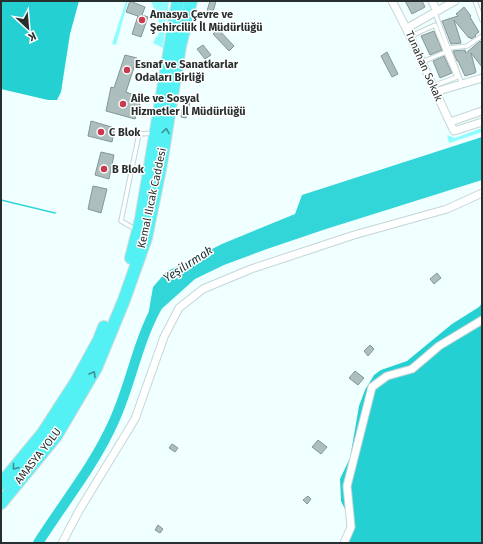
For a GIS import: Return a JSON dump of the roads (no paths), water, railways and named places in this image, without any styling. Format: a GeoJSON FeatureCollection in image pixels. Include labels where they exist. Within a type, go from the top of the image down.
{"type":"FeatureCollection","features":[{"type":"Feature","properties":{"kind":"highway","name":"Kemal Ilıcak Caddesi"},"geometry":{"type":"LineString","coordinates":[[67,405],[99,340],[117,299],[132,257],[138,231],[178,1]]}},
{"type":"Feature","properties":{"kind":"highway","name":"Kemal Ilıcak Caddesi"},"geometry":{"type":"LineString","coordinates":[[67,405],[96,368],[124,300],[146,238],[161,164],[180,46],[191,1]]}},
{"type":"Feature","properties":{"kind":"highway"},"geometry":{"type":"LineString","coordinates":[[1,484],[67,405]]}},
{"type":"Feature","properties":{"kind":"highway","name":"AMASYA YOLU"},"geometry":{"type":"LineString","coordinates":[[1,503],[56,436],[67,405]]}},
{"type":"Feature","properties":{"kind":"street","name":"Tunahan Sokak"},"geometry":{"type":"LineString","coordinates":[[392,1],[407,28],[454,131],[482,122]]}},
{"type":"Feature","properties":{"kind":"street"},"geometry":{"type":"LineString","coordinates":[[432,1],[436,12]]}},
{"type":"Feature","properties":{"kind":"street"},"geometry":{"type":"LineString","coordinates":[[407,28],[455,1]]}},
{"type":"Feature","properties":{"kind":"street"},"geometry":{"type":"LineString","coordinates":[[434,89],[462,84],[482,78]]}},
{"type":"Feature","properties":{"kind":"street"},"geometry":{"type":"LineString","coordinates":[[450,122],[482,111]]}},
{"type":"Feature","properties":{"kind":"street"},"geometry":{"type":"LineString","coordinates":[[62,543],[80,509],[135,418],[164,337],[179,308],[204,289],[250,269],[354,235],[447,209],[482,193]]}},
{"type":"Feature","properties":{"kind":"street"},"geometry":{"type":"LineString","coordinates":[[344,543],[351,527],[347,486],[372,388],[387,376],[412,369],[439,346],[482,320]]}},
{"type":"Feature","properties":{"kind":"lane"},"geometry":{"type":"LineString","coordinates":[[475,1],[482,20]]}},
{"type":"Feature","properties":{"kind":"lane"},"geometry":{"type":"LineString","coordinates":[[434,89],[457,77],[436,12]]}},
{"type":"Feature","properties":{"kind":"lane"},"geometry":{"type":"LineString","coordinates":[[410,36],[435,25],[448,50],[462,84]]}},
{"type":"Feature","properties":{"kind":"lane"},"geometry":{"type":"LineString","coordinates":[[422,62],[448,50],[467,46],[482,36]]}},
{"type":"Feature","properties":{"kind":"lane"},"geometry":{"type":"LineString","coordinates":[[138,231],[121,221],[139,134],[155,133]]}},
{"type":"Feature","properties":{"kind":"water"},"geometry":{"type":"Polygon","coordinates":[[[482,137],[482,180],[326,229],[224,265],[195,279],[147,322],[153,287],[166,272],[222,244],[295,214],[302,195],[482,137]]]}},
{"type":"Feature","properties":{"kind":"waterway"},"geometry":{"type":"LineString","coordinates":[[1,200],[55,213]]}},
{"type":"Feature","properties":{"kind":"waterway","name":"Yeşilırmak"},"geometry":{"type":"LineString","coordinates":[[38,543],[88,469],[106,437],[120,407],[144,335],[157,307]]}},
{"type":"Feature","properties":{"kind":"place","name":"Amasya Çevre ve Şehircilik İl Müdürlüğü"},"geometry":{"type":"Point","coordinates":[142,20]}},
{"type":"Feature","properties":{"kind":"place","name":"Esnaf ve Sanatkarlar Odaları Birliği"},"geometry":{"type":"Point","coordinates":[127,70]}},
{"type":"Feature","properties":{"kind":"place","name":"Aile ve Sosyal Hizmetler İl Müdürlüğü"},"geometry":{"type":"Point","coordinates":[123,104]}},
{"type":"Feature","properties":{"kind":"place","name":"C Blok"},"geometry":{"type":"Point","coordinates":[101,132]}},
{"type":"Feature","properties":{"kind":"place","name":"B Blok"},"geometry":{"type":"Point","coordinates":[104,169]}}]}
